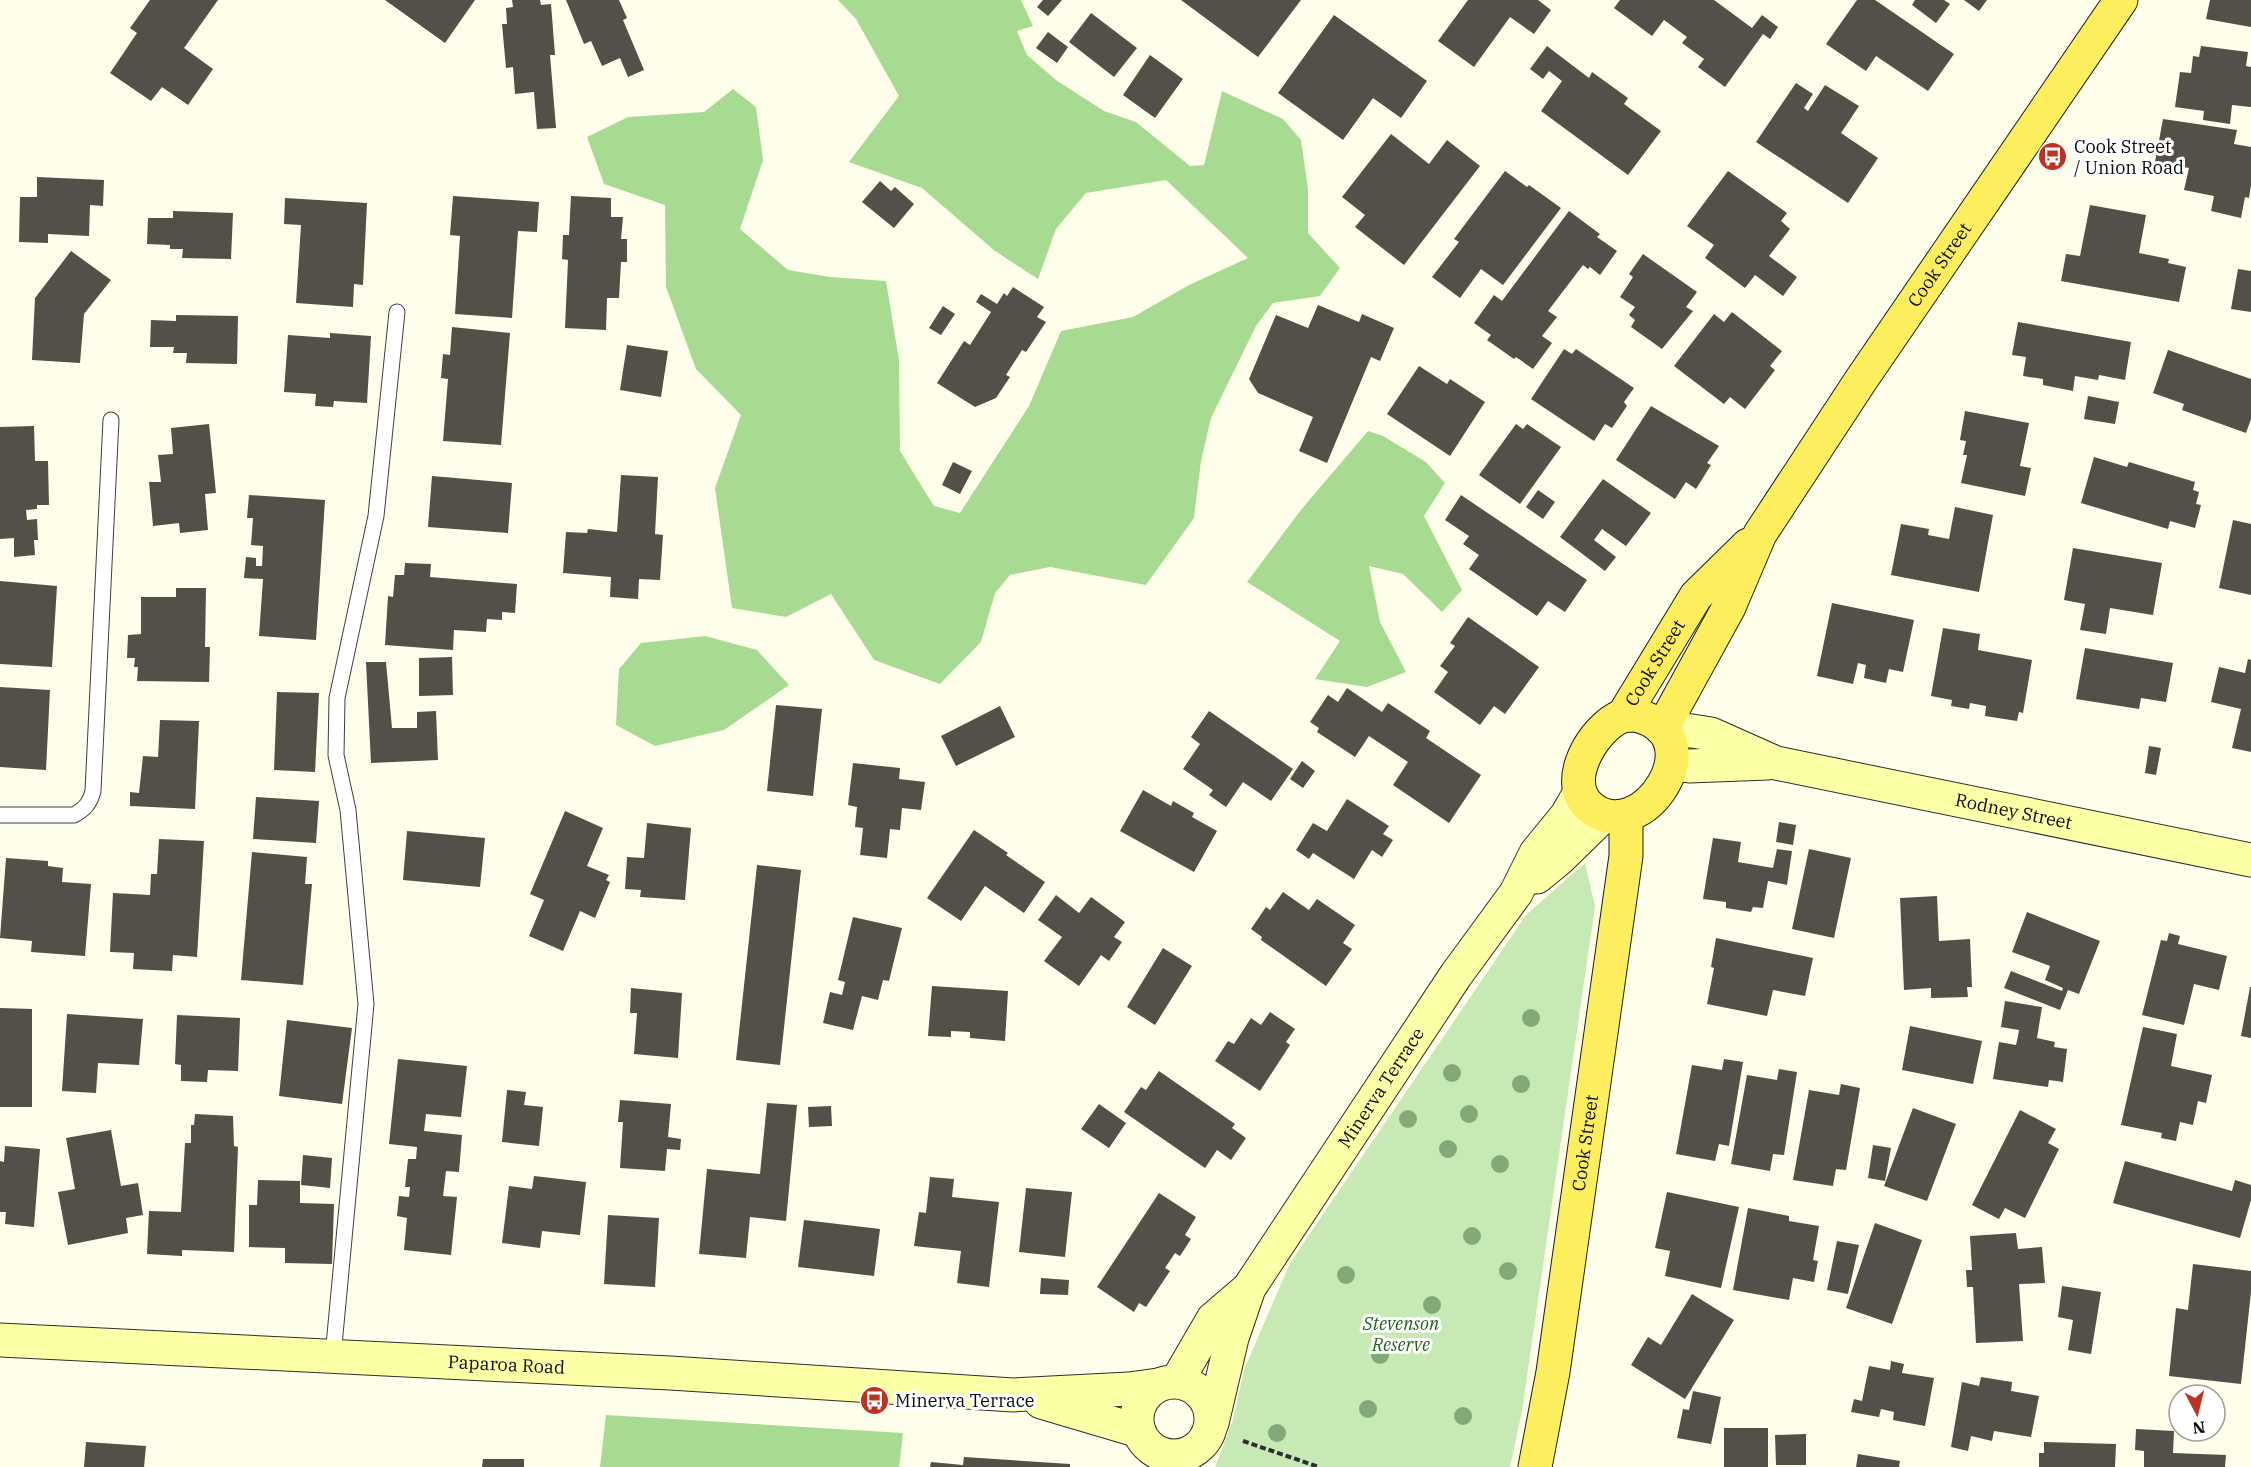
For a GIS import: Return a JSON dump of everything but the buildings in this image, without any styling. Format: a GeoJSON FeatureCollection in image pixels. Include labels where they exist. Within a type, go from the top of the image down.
{"type":"FeatureCollection","features":[{"type":"Feature","properties":{"kind":"main road","name":"Cook Street"},"geometry":{"type":"LineString","coordinates":[[1662,729],[1729,607],[1760,534],[1861,380],[2121,0]]}},
{"type":"Feature","properties":{"kind":"main road","name":"Cook Street"},"geometry":{"type":"LineString","coordinates":[[1623,716],[1696,596],[1760,534]]}},
{"type":"Feature","properties":{"kind":"main road"},"geometry":{"type":"LineString","coordinates":[[1623,716],[1644,717],[1662,729],[1671,746],[1670,774],[1658,792],[1642,807],[1602,809],[1577,780],[1585,756],[1598,736],[1623,716]]}},
{"type":"Feature","properties":{"kind":"main road","name":"Rodney Street"},"geometry":{"type":"LineString","coordinates":[[1662,729],[1711,734],[1776,763],[2251,860]]}},
{"type":"Feature","properties":{"kind":"main road","name":"Rodney Street"},"geometry":{"type":"LineString","coordinates":[[1672,764],[1689,766],[1776,763]]}},
{"type":"Feature","properties":{"kind":"main road","name":"Cook Street"},"geometry":{"type":"LineString","coordinates":[[1535,1467],[1553,1372],[1626,856],[1602,809]]}},
{"type":"Feature","properties":{"kind":"main road","name":"Minerva Terrace"},"geometry":{"type":"LineString","coordinates":[[1202,1445],[1232,1338],[1249,1288],[1456,975],[1516,893],[1559,859],[1602,809]]}},
{"type":"Feature","properties":{"kind":"main road","name":"Minerva Terrace"},"geometry":{"type":"LineString","coordinates":[[1167,1383],[1213,1319],[1249,1288]]}},
{"type":"Feature","properties":{"kind":"main road","name":"Paparoa Road"},"geometry":{"type":"LineString","coordinates":[[0,1340],[670,1373],[1013,1395],[1129,1389],[1167,1383]]}},
{"type":"Feature","properties":{"kind":"main road"},"geometry":{"type":"LineString","coordinates":[[1167,1383],[1189,1384],[1199,1390],[1207,1400],[1211,1411],[1202,1445],[1192,1452],[1170,1456],[1148,1448],[1138,1410],[1142,1400],[1167,1383]]}},
{"type":"Feature","properties":{"kind":"main road","name":"Paparoa Road"},"geometry":{"type":"LineString","coordinates":[[1013,1395],[1062,1407],[1148,1448]]}},
{"type":"Feature","properties":{"kind":"lane"},"geometry":{"type":"LineString","coordinates":[[333,1356],[366,1004],[348,810],[336,755],[338,698],[376,516],[397,312]]}},
{"type":"Feature","properties":{"kind":"lane"},"geometry":{"type":"LineString","coordinates":[[0,815],[74,815],[84,810],[90,802],[93,791],[111,420]]}},
{"type":"Feature","properties":{"kind":"path"},"geometry":{"type":"LineString","coordinates":[[1240,1440],[1319,1467]]}},
{"type":"Feature","properties":{"kind":"green space"},"geometry":{"type":"Polygon","coordinates":[[[838,0],[1021,0],[1033,26],[1017,31],[1027,55],[1056,80],[1104,111],[1136,122],[1190,166],[1204,165],[1222,91],[1283,119],[1301,140],[1308,189],[1308,233],[1340,268],[1320,296],[1273,303],[1256,326],[1211,418],[1201,461],[1194,518],[1146,585],[1050,567],[1010,575],[995,593],[981,642],[940,684],[874,660],[831,594],[786,617],[732,608],[715,488],[741,415],[696,369],[666,287],[665,205],[604,184],[587,137],[628,117],[704,112],[733,89],[756,107],[763,160],[740,229],[788,270],[830,277],[886,281],[899,360],[900,451],[934,506],[960,513],[1029,406],[1061,331],[1133,317],[1189,285],[1248,258],[1166,180],[1086,193],[1056,229],[1038,279],[995,251],[922,188],[849,162],[899,96],[856,19],[838,0]]]}},
{"type":"Feature","properties":{"kind":"green space"},"geometry":{"type":"Polygon","coordinates":[[[1368,431],[1383,436],[1426,462],[1445,483],[1424,516],[1462,590],[1442,612],[1403,574],[1369,566],[1380,622],[1406,672],[1367,687],[1315,679],[1340,641],[1247,582],[1300,511],[1368,431]]]}},
{"type":"Feature","properties":{"kind":"green space"},"geometry":{"type":"Polygon","coordinates":[[[705,636],[757,650],[789,685],[724,730],[655,746],[616,725],[619,669],[641,643],[705,636]]]}},
{"type":"Feature","properties":{"kind":"green space","name":"Stevenson Reserve"},"geometry":{"type":"Polygon","coordinates":[[[1585,863],[1595,906],[1522,1411],[1510,1467],[1215,1467],[1233,1420],[1244,1370],[1290,1263],[1526,915],[1585,863]]]}},
{"type":"Feature","properties":{"kind":"green space"},"geometry":{"type":"Polygon","coordinates":[[[606,1415],[903,1433],[899,1467],[600,1467],[606,1415]]]}},
{"type":"Feature","properties":{"kind":"place","name":"Cook Street / Union Road"},"geometry":{"type":"Point","coordinates":[2053,157]}},
{"type":"Feature","properties":{"kind":"place","name":"Minerva Terrace"},"geometry":{"type":"Point","coordinates":[874,1401]}}]}
